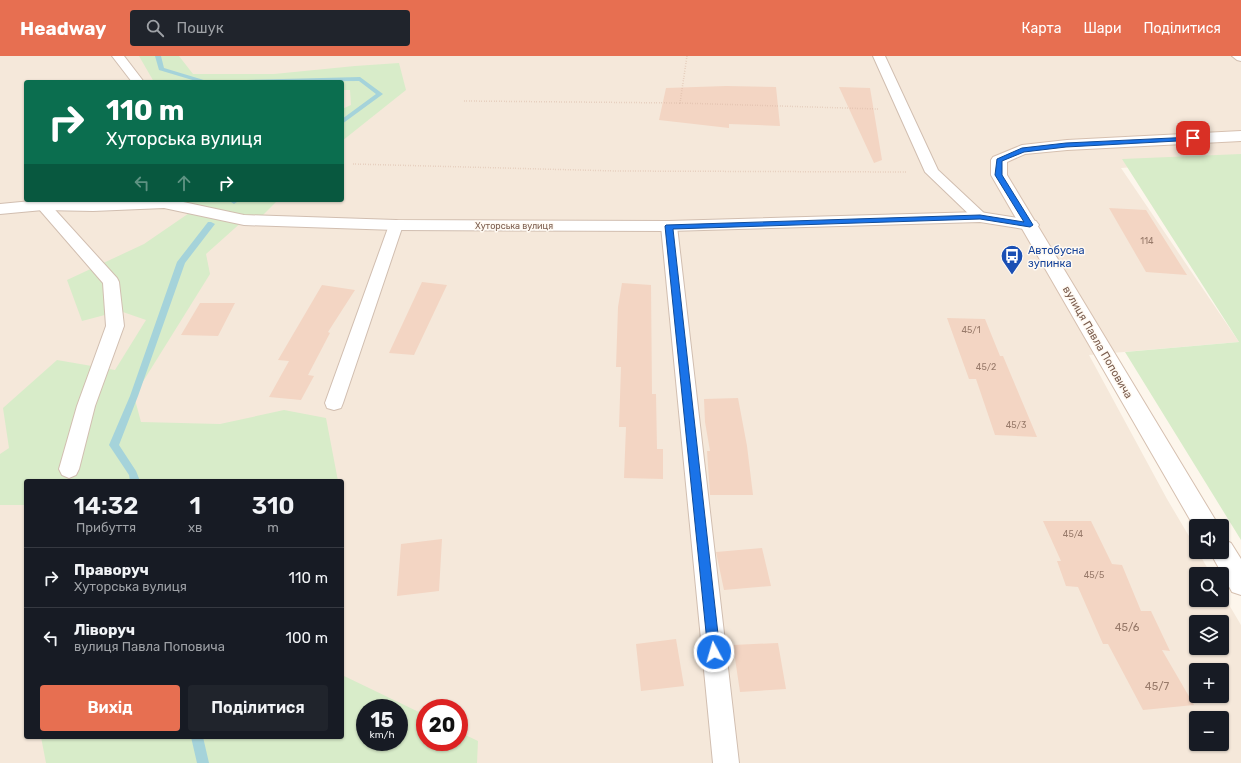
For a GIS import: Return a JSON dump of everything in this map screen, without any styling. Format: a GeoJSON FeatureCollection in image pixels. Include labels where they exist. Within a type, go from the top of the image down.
{"type":"FeatureCollection","features":[{"type":"Feature","properties":{"kind":"street","name":"вулиця Павла Поповича"},"geometry":{"type":"LineString","coordinates":[[1203,519],[999,175],[999,160],[1022,150],[1066,145],[1241,136]]}},
{"type":"Feature","properties":{"kind":"street","name":"Хуторська вулиця"},"geometry":{"type":"LineString","coordinates":[[0,209],[43,205],[93,206],[164,203],[244,220],[396,225],[669,226],[980,217],[1030,225]]}},
{"type":"Feature","properties":{"kind":"street"},"geometry":{"type":"LineString","coordinates":[[1227,559],[1241,583]]}},
{"type":"Feature","properties":{"kind":"lane"},"geometry":{"type":"LineString","coordinates":[[118,56],[136,80]]}},
{"type":"Feature","properties":{"kind":"lane"},"geometry":{"type":"LineString","coordinates":[[879,56],[932,172],[980,217]]}},
{"type":"Feature","properties":{"kind":"lane"},"geometry":{"type":"LineString","coordinates":[[93,206],[113,202]]}},
{"type":"Feature","properties":{"kind":"lane"},"geometry":{"type":"LineString","coordinates":[[43,205],[111,282],[115,326],[86,406],[69,469]]}},
{"type":"Feature","properties":{"kind":"lane"},"geometry":{"type":"LineString","coordinates":[[334,403],[396,225]]}},
{"type":"Feature","properties":{"kind":"lane"},"geometry":{"type":"LineString","coordinates":[[669,226],[726,763]]}},
{"type":"Feature","properties":{"kind":"path"},"geometry":{"type":"LineString","coordinates":[[680,103],[687,56]]}},
{"type":"Feature","properties":{"kind":"path"},"geometry":{"type":"LineString","coordinates":[[464,101],[680,103],[903,109]]}},
{"type":"Feature","properties":{"kind":"path"},"geometry":{"type":"LineString","coordinates":[[353,164],[616,171],[932,172]]}},
{"type":"Feature","properties":{"kind":"shaded area"},"geometry":{"type":"Polygon","coordinates":[[[0,56],[1241,56],[1241,158],[1121,168],[1239,342],[1089,355],[1167,499],[1189,536],[1189,559],[1202,559],[1207,567],[1189,567],[1189,607],[1229,607],[1229,605],[1241,625],[1241,763],[0,763],[0,56]]]}},
{"type":"Feature","properties":{"kind":"green space"},"geometry":{"type":"Polygon","coordinates":[[[139,56],[179,56],[193,74],[274,74],[399,63],[406,90],[344,139],[344,108],[351,105],[350,90],[344,90],[344,80],[153,80],[139,56]]]}},
{"type":"Feature","properties":{"kind":"green space"},"geometry":{"type":"Polygon","coordinates":[[[1241,154],[1241,540],[1125,352],[1239,342],[1122,159],[1241,154]]]}},
{"type":"Feature","properties":{"kind":"green space"},"geometry":{"type":"Polygon","coordinates":[[[276,202],[256,222],[244,220],[206,254],[210,274],[134,396],[141,422],[220,424],[284,410],[326,418],[338,479],[24,479],[24,505],[0,505],[0,454],[9,448],[3,408],[57,360],[115,370],[146,320],[120,311],[82,321],[67,280],[144,244],[195,209],[164,203],[276,202]]]}},
{"type":"Feature","properties":{"kind":"green space"},"geometry":{"type":"Polygon","coordinates":[[[344,676],[392,699],[356,699],[356,751],[408,751],[408,707],[416,711],[416,751],[468,751],[468,736],[478,741],[477,763],[46,763],[41,739],[344,739],[344,676]]]}},
{"type":"Feature","properties":{"kind":"building"},"geometry":{"type":"Polygon","coordinates":[[[726,86],[776,87],[780,126],[729,124],[729,128],[659,120],[666,88],[726,86]]]}},
{"type":"Feature","properties":{"kind":"building"},"geometry":{"type":"Polygon","coordinates":[[[839,87],[870,88],[882,160],[874,163],[839,87]]]}},
{"type":"Feature","properties":{"kind":"building"},"geometry":{"type":"Polygon","coordinates":[[[1109,208],[1146,210],[1187,275],[1146,272],[1109,208]]]}},
{"type":"Feature","properties":{"kind":"building"},"geometry":{"type":"Polygon","coordinates":[[[422,282],[447,285],[414,355],[389,353],[422,282]]]}},
{"type":"Feature","properties":{"kind":"building"},"geometry":{"type":"Polygon","coordinates":[[[622,283],[651,285],[652,394],[656,394],[657,449],[663,449],[663,479],[624,478],[626,427],[619,427],[621,367],[616,367],[618,307],[622,283]]]}},
{"type":"Feature","properties":{"kind":"building"},"geometry":{"type":"Polygon","coordinates":[[[322,285],[355,290],[328,332],[330,333],[308,375],[314,376],[301,400],[269,397],[289,361],[278,360],[322,285]]]}},
{"type":"Feature","properties":{"kind":"building"},"geometry":{"type":"Polygon","coordinates":[[[200,303],[235,303],[218,336],[181,335],[200,303]]]}},
{"type":"Feature","properties":{"kind":"building"},"geometry":{"type":"Polygon","coordinates":[[[947,318],[985,319],[1000,356],[1003,356],[1037,437],[995,435],[976,379],[969,379],[947,318]]]}},
{"type":"Feature","properties":{"kind":"building"},"geometry":{"type":"Polygon","coordinates":[[[738,398],[747,446],[753,495],[710,495],[707,451],[710,451],[705,422],[704,399],[738,398]]]}},
{"type":"Feature","properties":{"kind":"building"},"geometry":{"type":"Polygon","coordinates":[[[1043,521],[1091,521],[1112,564],[1122,565],[1141,611],[1151,611],[1170,651],[1162,650],[1189,696],[1189,703],[1193,703],[1194,705],[1143,710],[1108,644],[1103,644],[1078,587],[1066,586],[1057,561],[1061,561],[1043,521]]]}},
{"type":"Feature","properties":{"kind":"building"},"geometry":{"type":"Polygon","coordinates":[[[442,539],[439,591],[397,596],[401,544],[442,539]]]}},
{"type":"Feature","properties":{"kind":"building"},"geometry":{"type":"Polygon","coordinates":[[[762,548],[771,586],[724,590],[716,552],[762,548]]]}},
{"type":"Feature","properties":{"kind":"building"},"geometry":{"type":"Polygon","coordinates":[[[676,639],[684,686],[641,691],[636,644],[676,639]]]}},
{"type":"Feature","properties":{"kind":"building"},"geometry":{"type":"Polygon","coordinates":[[[778,643],[786,689],[740,692],[733,645],[778,643]]]}},
{"type":"Feature","properties":{"kind":"waterway"},"geometry":{"type":"LineString","coordinates":[[158,56],[161,69],[198,80]]}},
{"type":"Feature","properties":{"kind":"waterway"},"geometry":{"type":"LineString","coordinates":[[309,80],[360,79],[380,94],[344,121]]}},
{"type":"Feature","properties":{"kind":"waterway"},"geometry":{"type":"LineString","coordinates":[[134,479],[133,474],[114,445],[134,396],[181,262],[211,224]]}},
{"type":"Feature","properties":{"kind":"waterway"},"geometry":{"type":"LineString","coordinates":[[197,739],[203,763]]}},
{"type":"Feature","properties":{"kind":"place","name":"Автобусна зупинка"},"geometry":{"type":"Point","coordinates":[1012,276]}},
{"type":"Feature","properties":{"kind":"route"},"geometry":{"type":"LineString","coordinates":[[714,652],[669,226],[980,217],[1030,225],[1014,202],[999,175],[999,160],[1022,150],[1066,145],[1193,138]]}}]}
